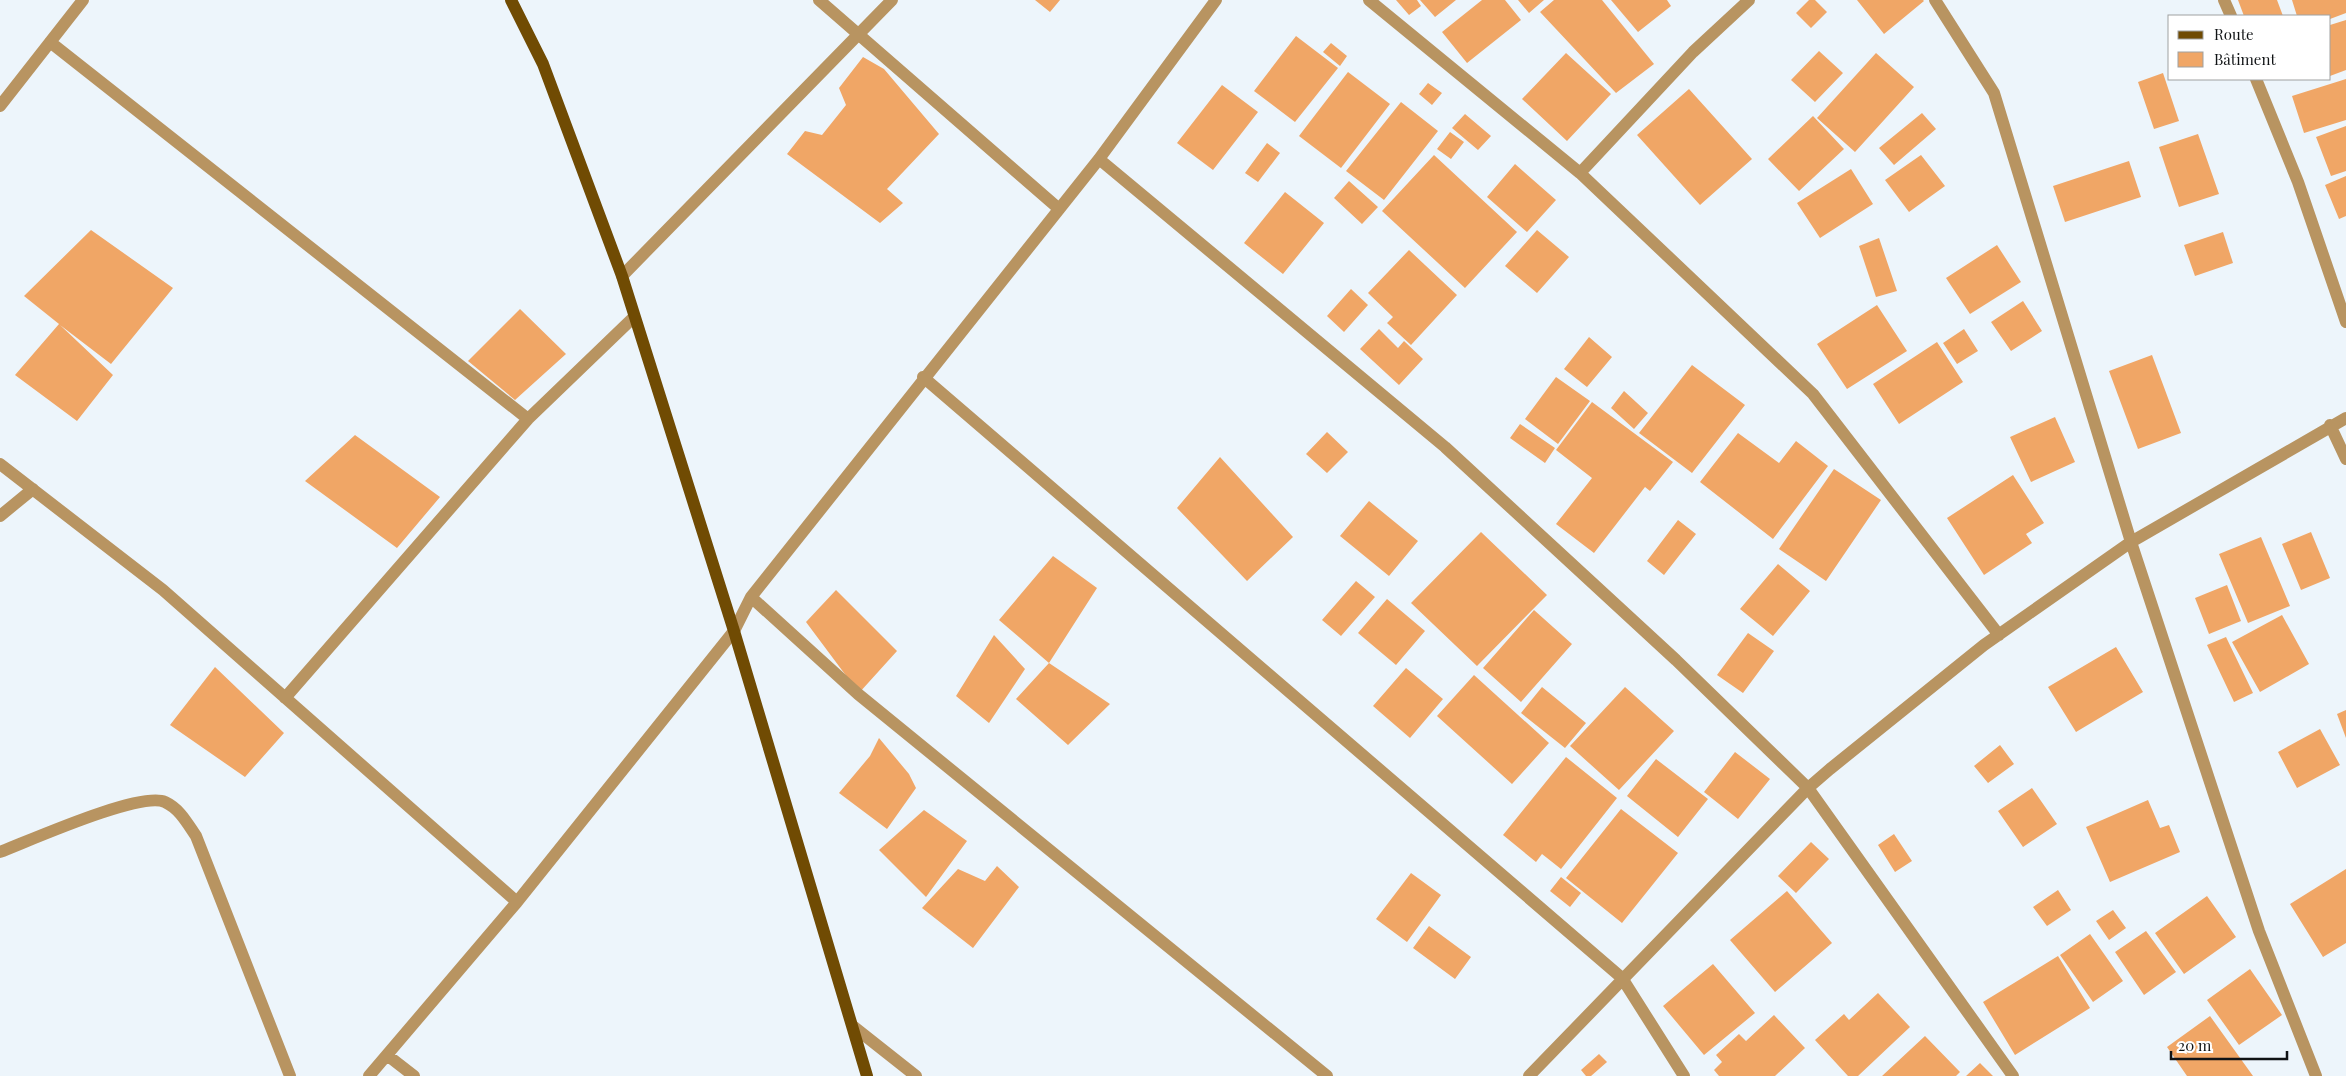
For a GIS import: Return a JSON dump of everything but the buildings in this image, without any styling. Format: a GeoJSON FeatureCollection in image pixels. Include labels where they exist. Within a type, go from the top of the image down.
{"type":"FeatureCollection","features":[{"type":"Feature","properties":{"kind":"main road"},"geometry":{"type":"LineString","coordinates":[[511,0],[543,64],[622,276],[734,631],[854,1027],[866,1076]]}},
{"type":"Feature","properties":{"kind":"street"},"geometry":{"type":"LineString","coordinates":[[0,106],[84,0]]}},
{"type":"Feature","properties":{"kind":"street"},"geometry":{"type":"LineString","coordinates":[[818,0],[860,34],[1058,208]]}},
{"type":"Feature","properties":{"kind":"street"},"geometry":{"type":"LineString","coordinates":[[622,276],[892,0]]}},
{"type":"Feature","properties":{"kind":"street"},"geometry":{"type":"LineString","coordinates":[[368,1076],[517,902],[734,631],[751,596],[1058,208],[1099,159],[1216,0]]}},
{"type":"Feature","properties":{"kind":"street"},"geometry":{"type":"LineString","coordinates":[[1369,0],[1383,4],[1580,173],[1813,394],[1999,635]]}},
{"type":"Feature","properties":{"kind":"street"},"geometry":{"type":"LineString","coordinates":[[1580,173],[1693,52],[1749,0]]}},
{"type":"Feature","properties":{"kind":"street"},"geometry":{"type":"LineString","coordinates":[[1935,0],[1994,93],[2131,542],[2259,931],[2316,1076]]}},
{"type":"Feature","properties":{"kind":"street"},"geometry":{"type":"LineString","coordinates":[[2224,0],[2231,15]]}},
{"type":"Feature","properties":{"kind":"street"},"geometry":{"type":"LineString","coordinates":[[50,42],[528,419]]}},
{"type":"Feature","properties":{"kind":"street"},"geometry":{"type":"LineString","coordinates":[[2256,80],[2298,182],[2346,322]]}},
{"type":"Feature","properties":{"kind":"street"},"geometry":{"type":"LineString","coordinates":[[1099,159],[1445,447],[1676,660],[1808,788],[2013,1076]]}},
{"type":"Feature","properties":{"kind":"street"},"geometry":{"type":"LineString","coordinates":[[286,698],[528,419],[634,316]]}},
{"type":"Feature","properties":{"kind":"street"},"geometry":{"type":"LineString","coordinates":[[924,377],[1622,978],[1684,1076]]}},
{"type":"Feature","properties":{"kind":"street"},"geometry":{"type":"LineString","coordinates":[[1529,1076],[1808,788],[1999,635],[2131,542],[2330,425],[2346,418]]}},
{"type":"Feature","properties":{"kind":"street"},"geometry":{"type":"LineString","coordinates":[[2330,425],[2346,459]]}},
{"type":"Feature","properties":{"kind":"street"},"geometry":{"type":"LineString","coordinates":[[0,464],[163,590],[517,902]]}},
{"type":"Feature","properties":{"kind":"street"},"geometry":{"type":"LineString","coordinates":[[0,516],[33,489]]}},
{"type":"Feature","properties":{"kind":"street"},"geometry":{"type":"LineString","coordinates":[[751,596],[858,694],[1327,1076]]}},
{"type":"Feature","properties":{"kind":"street"},"geometry":{"type":"LineString","coordinates":[[0,852],[109,810],[137,802],[164,801],[182,814],[196,836],[290,1076]]}},
{"type":"Feature","properties":{"kind":"street"},"geometry":{"type":"LineString","coordinates":[[854,1027],[916,1076]]}},
{"type":"Feature","properties":{"kind":"street"},"geometry":{"type":"LineString","coordinates":[[387,1056],[414,1076]]}}]}
